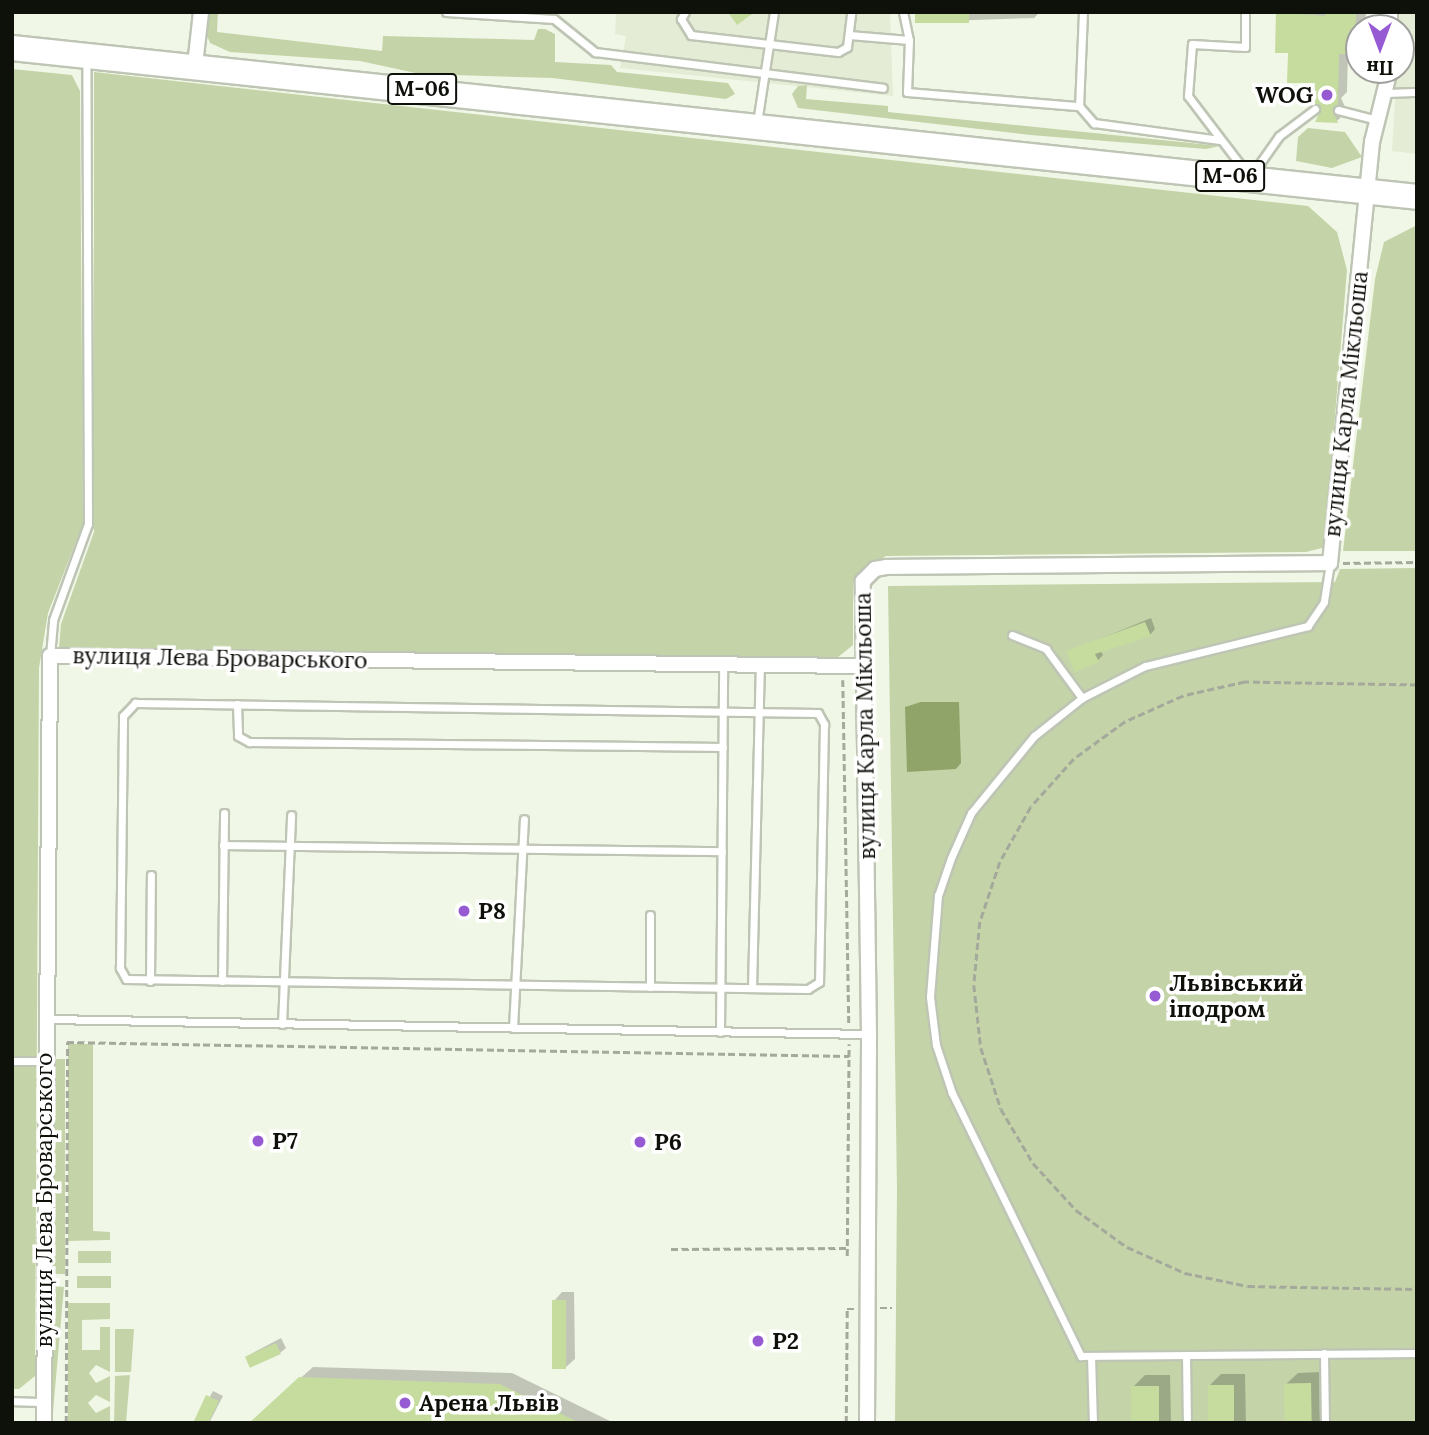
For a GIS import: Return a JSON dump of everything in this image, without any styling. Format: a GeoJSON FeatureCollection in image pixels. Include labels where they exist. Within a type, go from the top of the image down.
{"type":"FeatureCollection","features":[{"type":"Feature","properties":{"kind":"highway","name":"М-06"},"geometry":{"type":"LineString","coordinates":[[12,48],[757,124],[1417,197]]}},
{"type":"Feature","properties":{"kind":"street"},"geometry":{"type":"LineString","coordinates":[[195,65],[201,12]]}},
{"type":"Feature","properties":{"kind":"street","name":"вулиця Карла Мікльоша"},"geometry":{"type":"LineString","coordinates":[[867,1423],[869,1034],[860,590],[875,569],[1330,563],[1368,192],[1378,120],[1387,84]]}},
{"type":"Feature","properties":{"kind":"street","name":"вулиця Лева Броварського"},"geometry":{"type":"LineString","coordinates":[[44,1423],[45,1019],[50,656],[862,666]]}},
{"type":"Feature","properties":{"kind":"lane"},"geometry":{"type":"LineString","coordinates":[[446,12],[554,19],[595,52],[883,88]]}},
{"type":"Feature","properties":{"kind":"lane"},"geometry":{"type":"LineString","coordinates":[[685,12],[681,19],[691,35],[838,52],[847,47],[851,12]]}},
{"type":"Feature","properties":{"kind":"lane"},"geometry":{"type":"LineString","coordinates":[[757,124],[774,12]]}},
{"type":"Feature","properties":{"kind":"lane"},"geometry":{"type":"LineString","coordinates":[[903,12],[909,40],[907,92],[1079,106]]}},
{"type":"Feature","properties":{"kind":"lane"},"geometry":{"type":"LineString","coordinates":[[1083,12],[1079,106],[1094,123],[1220,139]]}},
{"type":"Feature","properties":{"kind":"lane"},"geometry":{"type":"LineString","coordinates":[[1245,12],[1245,47],[1192,44],[1188,96],[1250,178],[1279,136],[1315,109]]}},
{"type":"Feature","properties":{"kind":"lane"},"geometry":{"type":"LineString","coordinates":[[849,35],[909,40]]}},
{"type":"Feature","properties":{"kind":"lane"},"geometry":{"type":"LineString","coordinates":[[50,656],[53,620],[88,524],[86,55]]}},
{"type":"Feature","properties":{"kind":"lane"},"geometry":{"type":"LineString","coordinates":[[1385,93],[1417,92]]}},
{"type":"Feature","properties":{"kind":"lane"},"geometry":{"type":"LineString","coordinates":[[1338,110],[1378,120]]}},
{"type":"Feature","properties":{"kind":"lane"},"geometry":{"type":"LineString","coordinates":[[1330,563],[1324,602],[1308,626],[1145,666],[1082,698],[1034,736],[971,813],[938,895],[930,997],[936,1045],[951,1093],[1082,1356],[1417,1353]]}},
{"type":"Feature","properties":{"kind":"lane"},"geometry":{"type":"LineString","coordinates":[[1012,635],[1046,649],[1082,698]]}},
{"type":"Feature","properties":{"kind":"lane"},"geometry":{"type":"LineString","coordinates":[[720,1032],[723,664]]}},
{"type":"Feature","properties":{"kind":"lane"},"geometry":{"type":"LineString","coordinates":[[752,988],[760,665]]}},
{"type":"Feature","properties":{"kind":"lane"},"geometry":{"type":"LineString","coordinates":[[135,703],[237,705],[812,711],[822,718],[821,976],[808,989],[126,979],[120,968],[125,709],[135,703]]}},
{"type":"Feature","properties":{"kind":"lane"},"geometry":{"type":"LineString","coordinates":[[237,705],[238,736],[249,742],[723,747]]}},
{"type":"Feature","properties":{"kind":"lane"},"geometry":{"type":"LineString","coordinates":[[222,981],[224,813]]}},
{"type":"Feature","properties":{"kind":"lane"},"geometry":{"type":"LineString","coordinates":[[282,1024],[291,815]]}},
{"type":"Feature","properties":{"kind":"lane"},"geometry":{"type":"LineString","coordinates":[[513,1028],[524,819]]}},
{"type":"Feature","properties":{"kind":"lane"},"geometry":{"type":"LineString","coordinates":[[223,845],[722,851]]}},
{"type":"Feature","properties":{"kind":"lane"},"geometry":{"type":"LineString","coordinates":[[150,981],[151,876]]}},
{"type":"Feature","properties":{"kind":"lane"},"geometry":{"type":"LineString","coordinates":[[650,915],[650,987]]}},
{"type":"Feature","properties":{"kind":"lane"},"geometry":{"type":"LineString","coordinates":[[45,1019],[869,1034]]}},
{"type":"Feature","properties":{"kind":"lane"},"geometry":{"type":"LineString","coordinates":[[12,1060],[45,1061]]}},
{"type":"Feature","properties":{"kind":"lane"},"geometry":{"type":"LineString","coordinates":[[1324,1353],[1325,1423]]}},
{"type":"Feature","properties":{"kind":"lane"},"geometry":{"type":"LineString","coordinates":[[1186,1355],[1187,1423]]}},
{"type":"Feature","properties":{"kind":"lane"},"geometry":{"type":"LineString","coordinates":[[1091,1356],[1093,1423]]}},
{"type":"Feature","properties":{"kind":"lane"},"geometry":{"type":"LineString","coordinates":[[12,1401],[44,1402]]}},
{"type":"Feature","properties":{"kind":"path"},"geometry":{"type":"LineString","coordinates":[[1330,563],[1417,562]]}},
{"type":"Feature","properties":{"kind":"path"},"geometry":{"type":"LineString","coordinates":[[843,666],[849,1035],[847,1256]]}},
{"type":"Feature","properties":{"kind":"path"},"geometry":{"type":"LineString","coordinates":[[1417,685],[1245,682],[1183,696],[1125,722],[1074,759],[1031,807],[1012,840],[1000,862],[980,922],[974,985],[981,1048],[1001,1109],[1033,1163],[1076,1210],[1127,1247],[1185,1273],[1248,1286],[1417,1289]]}},
{"type":"Feature","properties":{"kind":"path"},"geometry":{"type":"LineString","coordinates":[[66,1423],[67,1042],[849,1056]]}},
{"type":"Feature","properties":{"kind":"path"},"geometry":{"type":"LineString","coordinates":[[671,1249],[847,1248]]}},
{"type":"Feature","properties":{"kind":"path"},"geometry":{"type":"LineString","coordinates":[[846,1423],[847,1308]]}},
{"type":"Feature","properties":{"kind":"shaded area"},"geometry":{"type":"Polygon","coordinates":[[[206,12],[218,12],[217,32],[382,51],[383,36],[534,40],[538,29],[545,29],[555,34],[555,62],[611,65],[617,72],[728,83],[735,94],[726,99],[552,78],[420,74],[360,61],[230,52],[210,43],[204,28],[206,12]]]}},
{"type":"Feature","properties":{"kind":"shaded area"},"geometry":{"type":"Polygon","coordinates":[[[616,12],[890,12],[893,96],[620,68],[626,36],[615,34],[616,12]]]}},
{"type":"Feature","properties":{"kind":"shaded area"},"geometry":{"type":"Polygon","coordinates":[[[1417,12],[1417,154],[1392,151],[1396,84],[1415,84],[1415,14],[1397,14],[1417,12]]]}},
{"type":"Feature","properties":{"kind":"shaded area"},"geometry":{"type":"Polygon","coordinates":[[[12,69],[72,75],[80,91],[83,524],[48,613],[39,668],[35,1376],[19,1389],[12,1389],[12,69]]]}},
{"type":"Feature","properties":{"kind":"shaded area"},"geometry":{"type":"Polygon","coordinates":[[[94,72],[1308,206],[1337,232],[1347,270],[1325,539],[1322,548],[1306,552],[886,556],[858,573],[853,583],[853,645],[837,658],[59,648],[61,624],[94,532],[94,72]]]}},
{"type":"Feature","properties":{"kind":"shaded area"},"geometry":{"type":"Polygon","coordinates":[[[807,85],[806,99],[888,106],[888,112],[1220,146],[1206,149],[1030,135],[798,108],[792,94],[798,86],[807,85]]]}},
{"type":"Feature","properties":{"kind":"shaded area"},"geometry":{"type":"Polygon","coordinates":[[[1308,128],[1345,132],[1362,157],[1332,168],[1296,161],[1298,137],[1308,128]]]}},
{"type":"Feature","properties":{"kind":"shaded area"},"geometry":{"type":"Polygon","coordinates":[[[1417,225],[1417,551],[1343,551],[1375,279],[1384,242],[1417,225]]]}},
{"type":"Feature","properties":{"kind":"shaded area","name":"Львівський іподром"},"geometry":{"type":"Polygon","coordinates":[[[1417,568],[1417,1423],[895,1423],[897,1189],[888,586],[1335,582],[1340,569],[1417,568]]]}},
{"type":"Feature","properties":{"kind":"shaded area"},"geometry":{"type":"Polygon","coordinates":[[[921,702],[959,702],[961,763],[956,769],[907,772],[905,707],[921,702]]]}},
{"type":"Feature","properties":{"kind":"shaded area"},"geometry":{"type":"Polygon","coordinates":[[[68,1044],[93,1044],[93,1231],[110,1232],[110,1240],[68,1241],[68,1044]]]}},
{"type":"Feature","properties":{"kind":"shaded area"},"geometry":{"type":"Polygon","coordinates":[[[53,1059],[65,1059],[65,1274],[53,1274],[53,1059]]]}},
{"type":"Feature","properties":{"kind":"shaded area"},"geometry":{"type":"Polygon","coordinates":[[[78,1251],[111,1251],[111,1263],[78,1263],[78,1251]]]}},
{"type":"Feature","properties":{"kind":"shaded area"},"geometry":{"type":"Polygon","coordinates":[[[77,1276],[111,1276],[111,1288],[77,1288],[77,1276]]]}},
{"type":"Feature","properties":{"kind":"shaded area"},"geometry":{"type":"Polygon","coordinates":[[[53,1286],[64,1287],[52,1423],[41,1422],[53,1286]]]}},
{"type":"Feature","properties":{"kind":"shaded area"},"geometry":{"type":"Polygon","coordinates":[[[68,1303],[110,1303],[110,1319],[82,1320],[82,1350],[100,1350],[100,1327],[110,1327],[110,1372],[96,1365],[89,1373],[96,1383],[110,1376],[110,1402],[96,1395],[88,1403],[96,1413],[110,1406],[110,1423],[68,1423],[68,1303]]]}},
{"type":"Feature","properties":{"kind":"shaded area"},"geometry":{"type":"Polygon","coordinates":[[[115,1329],[134,1329],[131,1372],[115,1372],[115,1329]]]}},
{"type":"Feature","properties":{"kind":"shaded area"},"geometry":{"type":"Polygon","coordinates":[[[130,1375],[126,1423],[114,1423],[115,1376],[130,1375]]]}},
{"type":"Feature","properties":{"kind":"building"},"geometry":{"type":"Polygon","coordinates":[[[728,12],[755,12],[737,25],[728,12]]]}},
{"type":"Feature","properties":{"kind":"building"},"geometry":{"type":"Polygon","coordinates":[[[915,12],[969,12],[969,23],[915,23],[915,12]]]}},
{"type":"Feature","properties":{"kind":"building"},"geometry":{"type":"Polygon","coordinates":[[[1276,12],[1325,16],[1325,12],[1356,12],[1345,14],[1345,54],[1339,54],[1338,104],[1332,109],[1338,123],[1315,122],[1321,109],[1315,103],[1315,83],[1287,83],[1288,53],[1275,53],[1276,12]]]}},
{"type":"Feature","properties":{"kind":"building"},"geometry":{"type":"Polygon","coordinates":[[[1145,622],[1151,636],[1095,654],[1099,662],[1075,672],[1066,651],[1145,622]]]}},
{"type":"Feature","properties":{"kind":"building"},"geometry":{"type":"Polygon","coordinates":[[[552,1300],[566,1300],[566,1369],[552,1369],[552,1300]]]}},
{"type":"Feature","properties":{"kind":"building"},"geometry":{"type":"Polygon","coordinates":[[[276,1343],[281,1354],[250,1368],[245,1357],[276,1343]]]}},
{"type":"Feature","properties":{"kind":"building","name":"Арена Львів"},"geometry":{"type":"Polygon","coordinates":[[[299,1377],[500,1384],[580,1423],[249,1423],[299,1377]]]}},
{"type":"Feature","properties":{"kind":"building"},"geometry":{"type":"Polygon","coordinates":[[[1284,1383],[1311,1383],[1312,1423],[1285,1423],[1284,1383]]]}},
{"type":"Feature","properties":{"kind":"building"},"geometry":{"type":"Polygon","coordinates":[[[1208,1385],[1234,1385],[1234,1423],[1208,1423],[1208,1385]]]}},
{"type":"Feature","properties":{"kind":"building"},"geometry":{"type":"Polygon","coordinates":[[[1131,1386],[1159,1386],[1159,1423],[1131,1423],[1131,1386]]]}},
{"type":"Feature","properties":{"kind":"building"},"geometry":{"type":"Polygon","coordinates":[[[206,1395],[219,1401],[208,1423],[193,1423],[206,1395]]]}},
{"type":"Feature","properties":{"kind":"place","name":"WOG"},"geometry":{"type":"Point","coordinates":[1327,95]}},
{"type":"Feature","properties":{"kind":"place","name":"P8"},"geometry":{"type":"Point","coordinates":[464,911]}},
{"type":"Feature","properties":{"kind":"place","name":"Львівський іподром"},"geometry":{"type":"Point","coordinates":[1155,996]}},
{"type":"Feature","properties":{"kind":"place","name":"P7"},"geometry":{"type":"Point","coordinates":[258,1141]}},
{"type":"Feature","properties":{"kind":"place","name":"P6"},"geometry":{"type":"Point","coordinates":[640,1142]}},
{"type":"Feature","properties":{"kind":"place","name":"P2"},"geometry":{"type":"Point","coordinates":[758,1341]}},
{"type":"Feature","properties":{"kind":"place","name":"Арена Львів"},"geometry":{"type":"Point","coordinates":[405,1403]}}]}
